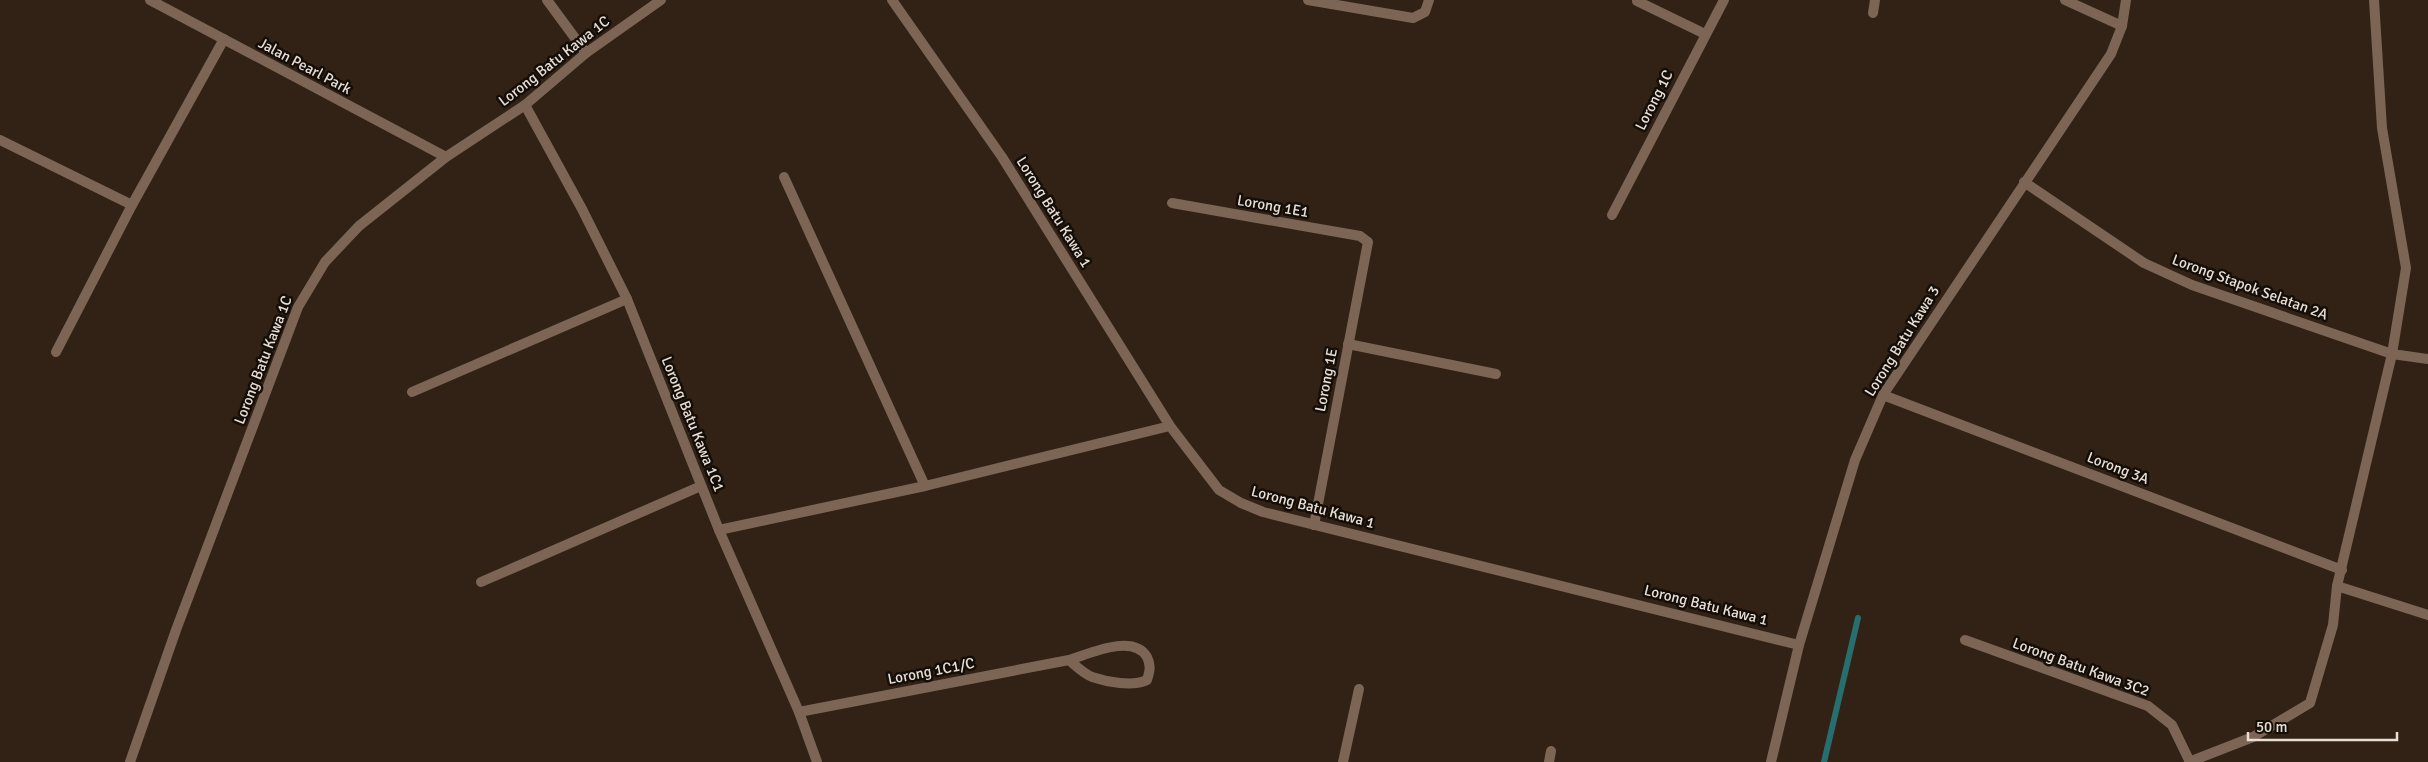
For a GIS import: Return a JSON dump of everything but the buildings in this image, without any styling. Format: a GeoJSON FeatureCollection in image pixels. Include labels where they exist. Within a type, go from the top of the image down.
{"type":"FeatureCollection","features":[{"type":"Feature","properties":{"kind":"street","name":"Jalan Pearl Park"},"geometry":{"type":"LineString","coordinates":[[150,0],[446,157]]}},
{"type":"Feature","properties":{"kind":"street"},"geometry":{"type":"LineString","coordinates":[[548,0],[586,52]]}},
{"type":"Feature","properties":{"kind":"street","name":"Lorong Batu Kawa 1C"},"geometry":{"type":"LineString","coordinates":[[130,762],[180,621],[298,307],[335,249],[359,226],[446,157],[525,105],[586,52],[661,0]]}},
{"type":"Feature","properties":{"kind":"street","name":"Lorong Batu Kawa 1"},"geometry":{"type":"LineString","coordinates":[[892,0],[1002,157],[1170,426],[1219,490],[1241,503],[1263,512],[1799,645]]}},
{"type":"Feature","properties":{"kind":"street"},"geometry":{"type":"LineString","coordinates":[[1308,0],[1413,18],[1425,12],[1429,0]]}},
{"type":"Feature","properties":{"kind":"street","name":"Lorong 1C"},"geometry":{"type":"LineString","coordinates":[[1612,215],[1704,34],[1724,0]]}},
{"type":"Feature","properties":{"kind":"street"},"geometry":{"type":"LineString","coordinates":[[1873,13],[1875,0]]}},
{"type":"Feature","properties":{"kind":"street"},"geometry":{"type":"LineString","coordinates":[[2065,0],[2122,26]]}},
{"type":"Feature","properties":{"kind":"street","name":"Lorong Batu Kawa 3"},"geometry":{"type":"LineString","coordinates":[[1771,762],[1799,645],[1855,460],[1883,395],[2111,54],[2122,26],[2126,0]]}},
{"type":"Feature","properties":{"kind":"street"},"geometry":{"type":"LineString","coordinates":[[2189,762],[2253,737],[2310,703],[2333,624],[2337,586],[2392,354],[2406,268],[2382,128],[2374,0]]}},
{"type":"Feature","properties":{"kind":"street"},"geometry":{"type":"LineString","coordinates":[[1637,1],[1704,34]]}},
{"type":"Feature","properties":{"kind":"street"},"geometry":{"type":"LineString","coordinates":[[56,352],[132,205],[224,39]]}},
{"type":"Feature","properties":{"kind":"street","name":"Lorong Batu Kawa 1C1"},"geometry":{"type":"LineString","coordinates":[[525,105],[582,209],[627,299],[719,530],[799,712],[816,762]]}},
{"type":"Feature","properties":{"kind":"street"},"geometry":{"type":"LineString","coordinates":[[0,140],[132,205]]}},
{"type":"Feature","properties":{"kind":"street"},"geometry":{"type":"LineString","coordinates":[[784,177],[924,486]]}},
{"type":"Feature","properties":{"kind":"street","name":"Lorong Stapok Selatan 2A"},"geometry":{"type":"LineString","coordinates":[[2024,182],[2144,263],[2192,285],[2392,354],[2428,359]]}},
{"type":"Feature","properties":{"kind":"street","name":"Lorong 1E1"},"geometry":{"type":"LineString","coordinates":[[1172,203],[1360,236],[1368,242]]}},
{"type":"Feature","properties":{"kind":"street","name":"Lorong 1E"},"geometry":{"type":"LineString","coordinates":[[1314,525],[1368,242]]}},
{"type":"Feature","properties":{"kind":"street"},"geometry":{"type":"LineString","coordinates":[[412,392],[627,299]]}},
{"type":"Feature","properties":{"kind":"street"},"geometry":{"type":"LineString","coordinates":[[1348,344],[1496,374]]}},
{"type":"Feature","properties":{"kind":"street","name":"Lorong 3A"},"geometry":{"type":"LineString","coordinates":[[1883,395],[2342,570]]}},
{"type":"Feature","properties":{"kind":"street"},"geometry":{"type":"LineString","coordinates":[[719,530],[924,486],[1170,426]]}},
{"type":"Feature","properties":{"kind":"street"},"geometry":{"type":"LineString","coordinates":[[480,582],[701,486]]}},
{"type":"Feature","properties":{"kind":"street"},"geometry":{"type":"LineString","coordinates":[[2337,586],[2428,615]]}},
{"type":"Feature","properties":{"kind":"street","name":"Lorong Batu Kawa 3C2"},"geometry":{"type":"LineString","coordinates":[[1965,640],[2148,706],[2172,725],[2189,762]]}},
{"type":"Feature","properties":{"kind":"street","name":"Lorong 1C1/C"},"geometry":{"type":"LineString","coordinates":[[799,712],[1070,660],[1100,649],[1136,646],[1146,654],[1150,663],[1150,672],[1147,680],[1141,682],[1114,681],[1091,676],[1070,660]]}},
{"type":"Feature","properties":{"kind":"street"},"geometry":{"type":"LineString","coordinates":[[1343,762],[1359,689]]}},
{"type":"Feature","properties":{"kind":"street"},"geometry":{"type":"LineString","coordinates":[[1549,762],[1552,751]]}},
{"type":"Feature","properties":{"kind":"waterway"},"geometry":{"type":"LineString","coordinates":[[1824,762],[1858,618]]}}]}
